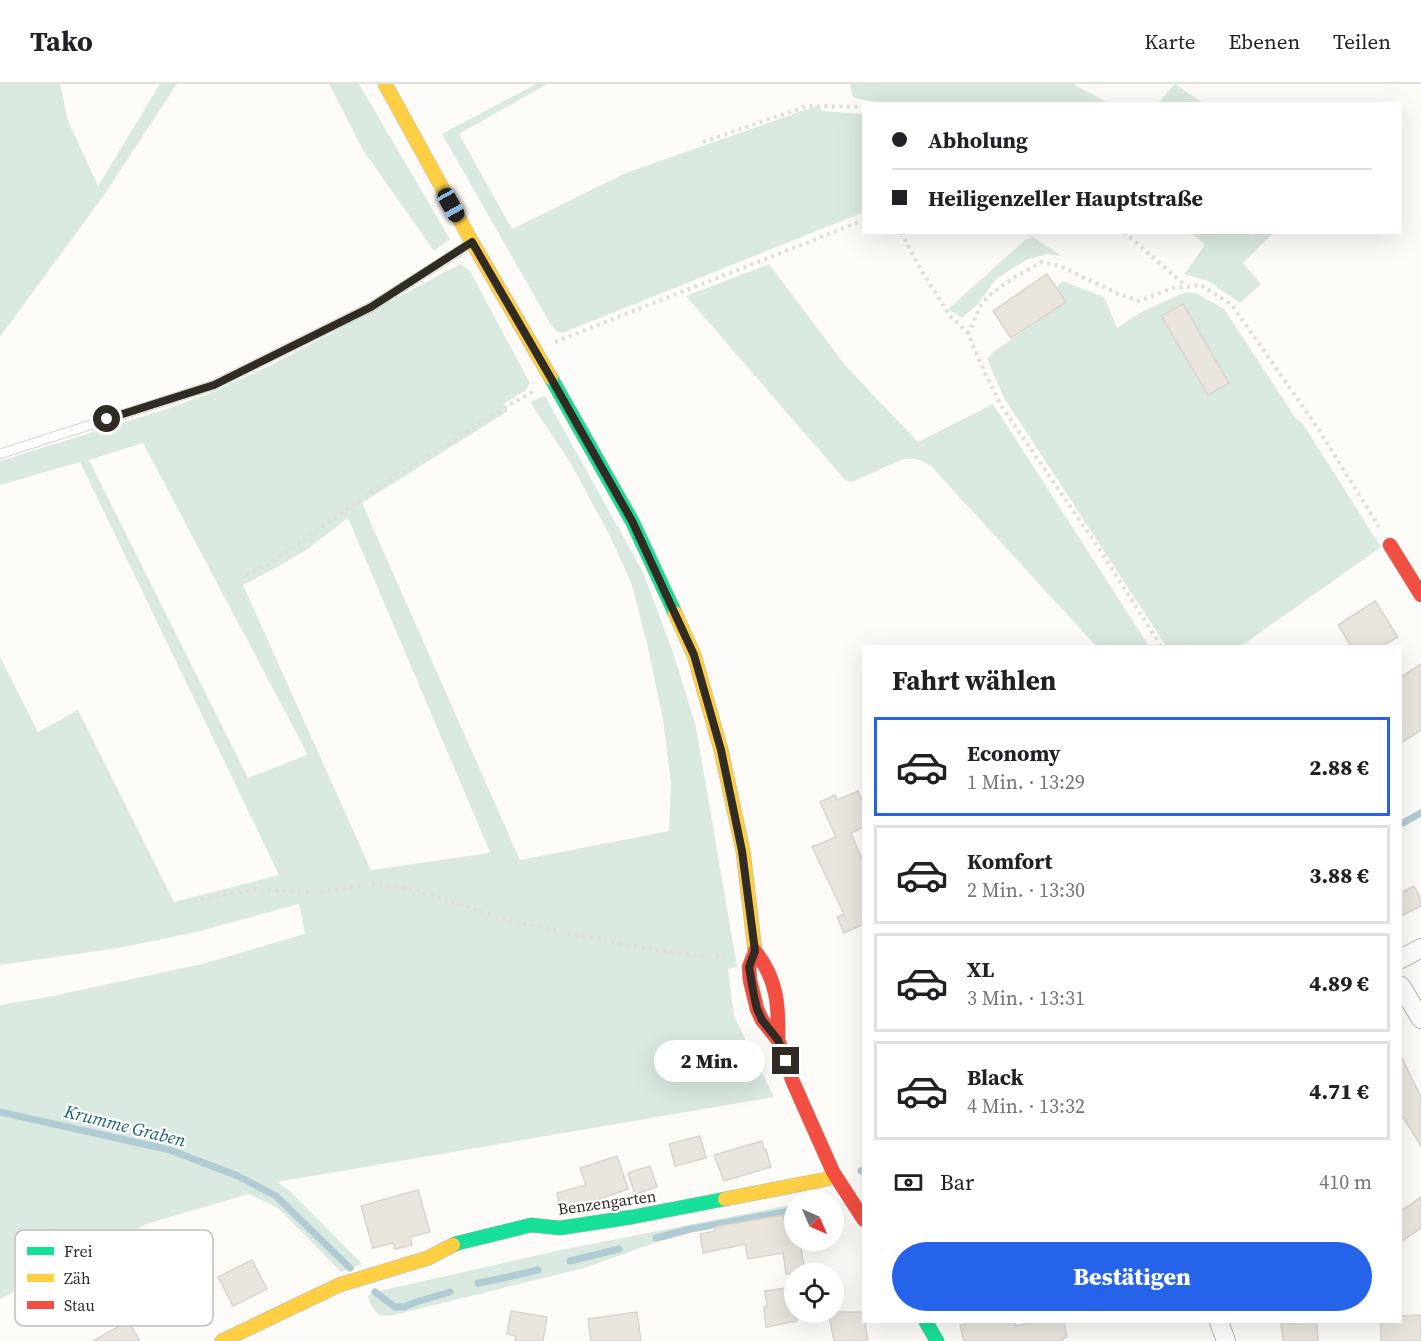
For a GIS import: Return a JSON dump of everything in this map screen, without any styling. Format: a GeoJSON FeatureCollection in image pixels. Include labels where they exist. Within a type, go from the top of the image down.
{"type":"FeatureCollection","features":[{"type":"Feature","properties":{"kind":"street"},"geometry":{"type":"LineString","coordinates":[[385,84],[472,242],[632,521],[694,655],[721,750],[742,851],[755,951],[767,968],[775,992],[778,1040]]}},
{"type":"Feature","properties":{"kind":"street"},"geometry":{"type":"LineString","coordinates":[[1390,545],[1421,595]]}},
{"type":"Feature","properties":{"kind":"street"},"geometry":{"type":"LineString","coordinates":[[1402,958],[1421,948]]}},
{"type":"Feature","properties":{"kind":"street"},"geometry":{"type":"LineString","coordinates":[[755,951],[749,967],[757,1009],[762,1020],[778,1040],[833,1172],[862,1217]]}},
{"type":"Feature","properties":{"kind":"street"},"geometry":{"type":"LineString","coordinates":[[1402,988],[1421,1019]]}},
{"type":"Feature","properties":{"kind":"street","name":"Benzengarten"},"geometry":{"type":"LineString","coordinates":[[222,1341],[255,1334],[339,1285],[428,1258],[458,1243],[531,1225],[560,1228],[632,1217],[827,1179],[833,1172]]}},
{"type":"Feature","properties":{"kind":"street"},"geometry":{"type":"LineString","coordinates":[[927,1323],[937,1341]]}},
{"type":"Feature","properties":{"kind":"street"},"geometry":{"type":"LineString","coordinates":[[1219,1323],[1226,1341]]}},
{"type":"Feature","properties":{"kind":"lane"},"geometry":{"type":"LineString","coordinates":[[0,454],[214,385],[371,307],[472,242]]}},
{"type":"Feature","properties":{"kind":"path"},"geometry":{"type":"LineString","coordinates":[[703,142],[807,106],[862,107]]}},
{"type":"Feature","properties":{"kind":"path"},"geometry":{"type":"LineString","coordinates":[[536,351],[862,221]]}},
{"type":"Feature","properties":{"kind":"path"},"geometry":{"type":"LineString","coordinates":[[902,234],[918,265],[950,316],[968,334],[1002,407],[1098,547],[1160,645]]}},
{"type":"Feature","properties":{"kind":"path"},"geometry":{"type":"LineString","coordinates":[[1126,234],[1186,287]]}},
{"type":"Feature","properties":{"kind":"path"},"geometry":{"type":"LineString","coordinates":[[968,334],[981,305],[992,293],[1016,276],[1042,262],[1060,266],[1116,293],[1139,301],[1173,288],[1201,285],[1232,305],[1317,427],[1390,545]]}},
{"type":"Feature","properties":{"kind":"path"},"geometry":{"type":"LineString","coordinates":[[246,575],[270,564],[361,499],[552,380]]}},
{"type":"Feature","properties":{"kind":"path"},"geometry":{"type":"LineString","coordinates":[[179,903],[252,890],[325,892],[370,883],[416,890],[511,921],[670,953],[721,957]]}},
{"type":"Feature","properties":{"kind":"shaded area"},"geometry":{"type":"Polygon","coordinates":[[[0,84],[60,84],[68,121],[98,186],[160,84],[177,84],[104,195],[0,337],[0,84]]]}},
{"type":"Feature","properties":{"kind":"shaded area"},"geometry":{"type":"Polygon","coordinates":[[[329,84],[359,84],[450,239],[434,251],[363,150],[329,84]]]}},
{"type":"Feature","properties":{"kind":"shaded area"},"geometry":{"type":"Polygon","coordinates":[[[536,84],[547,84],[459,134],[512,229],[626,173],[819,105],[822,111],[862,114],[862,213],[563,333],[557,332],[442,134],[536,84]]]}},
{"type":"Feature","properties":{"kind":"shaded area"},"geometry":{"type":"Polygon","coordinates":[[[850,84],[1073,84],[1106,102],[876,102],[853,98],[850,84]]]}},
{"type":"Feature","properties":{"kind":"shaded area"},"geometry":{"type":"Polygon","coordinates":[[[1175,84],[1202,102],[1159,102],[1175,84]]]}},
{"type":"Feature","properties":{"kind":"shaded area"},"geometry":{"type":"Polygon","coordinates":[[[1192,234],[1272,234],[1243,263],[1261,284],[1240,303],[1208,281],[1184,274],[1205,245],[1192,234]]]}},
{"type":"Feature","properties":{"kind":"shaded area"},"geometry":{"type":"Polygon","coordinates":[[[1033,237],[1062,256],[1047,254],[1026,260],[996,279],[977,305],[962,318],[948,309],[1025,240],[1033,237]]]}},
{"type":"Feature","properties":{"kind":"shaded area"},"geometry":{"type":"Polygon","coordinates":[[[460,264],[470,271],[530,383],[525,391],[503,404],[508,411],[362,503],[520,860],[669,831],[671,784],[663,719],[632,585],[610,536],[570,462],[530,402],[545,396],[643,572],[674,655],[696,727],[737,967],[728,969],[734,1016],[774,1097],[277,1182],[290,1191],[362,1264],[341,1272],[278,1208],[249,1194],[146,1224],[134,1230],[15,1230],[15,1291],[0,1299],[0,1005],[202,964],[305,934],[299,904],[196,932],[119,948],[0,965],[0,657],[38,732],[78,710],[174,902],[279,875],[80,462],[0,485],[0,461],[170,408],[215,391],[273,364],[460,264]],[[143,443],[89,460],[248,778],[308,755],[143,443]],[[348,518],[306,550],[243,585],[371,870],[490,852],[348,518]]]}},
{"type":"Feature","properties":{"kind":"shaded area"},"geometry":{"type":"Polygon","coordinates":[[[769,264],[845,365],[918,442],[993,404],[1148,645],[1095,645],[930,465],[916,459],[903,459],[852,482],[845,480],[686,296],[769,264]]]}},
{"type":"Feature","properties":{"kind":"shaded area"},"geometry":{"type":"Polygon","coordinates":[[[1062,281],[1104,297],[1117,328],[1143,311],[1186,292],[1196,293],[1224,309],[1295,417],[1303,424],[1381,547],[1242,645],[1165,645],[1004,398],[987,359],[993,352],[1065,302],[1056,288],[1062,281]]]}},
{"type":"Feature","properties":{"kind":"shaded area"},"geometry":{"type":"Polygon","coordinates":[[[784,1206],[784,1215],[701,1230],[660,1241],[584,1268],[390,1316],[379,1315],[368,1296],[375,1292],[561,1250],[784,1206]]]}},
{"type":"Feature","properties":{"kind":"building"},"geometry":{"type":"Polygon","coordinates":[[[1047,274],[1066,302],[1011,338],[993,311],[1047,274]]]}},
{"type":"Feature","properties":{"kind":"building"},"geometry":{"type":"Polygon","coordinates":[[[1183,304],[1229,383],[1208,395],[1161,316],[1183,304]]]}},
{"type":"Feature","properties":{"kind":"building"},"geometry":{"type":"Polygon","coordinates":[[[1375,601],[1398,637],[1385,645],[1350,645],[1338,625],[1375,601]]]}},
{"type":"Feature","properties":{"kind":"building"},"geometry":{"type":"Polygon","coordinates":[[[1421,664],[1421,730],[1402,742],[1402,676],[1421,664]]]}},
{"type":"Feature","properties":{"kind":"building"},"geometry":{"type":"Polygon","coordinates":[[[858,791],[862,800],[862,828],[851,833],[862,859],[862,925],[844,933],[837,917],[844,914],[812,847],[836,837],[820,802],[835,795],[837,800],[858,791]]]}},
{"type":"Feature","properties":{"kind":"building"},"geometry":{"type":"Polygon","coordinates":[[[1414,886],[1421,900],[1421,906],[1402,916],[1402,892],[1414,886]]]}},
{"type":"Feature","properties":{"kind":"building"},"geometry":{"type":"Polygon","coordinates":[[[1402,1058],[1421,1097],[1421,1146],[1402,1116],[1402,1058]]]}},
{"type":"Feature","properties":{"kind":"building"},"geometry":{"type":"Polygon","coordinates":[[[700,1136],[706,1158],[675,1166],[669,1144],[700,1136]]]}},
{"type":"Feature","properties":{"kind":"building"},"geometry":{"type":"Polygon","coordinates":[[[762,1141],[771,1167],[724,1181],[714,1155],[762,1141]]]}},
{"type":"Feature","properties":{"kind":"building"},"geometry":{"type":"Polygon","coordinates":[[[617,1156],[628,1189],[591,1202],[561,1209],[557,1193],[586,1185],[580,1168],[617,1156]]]}},
{"type":"Feature","properties":{"kind":"building"},"geometry":{"type":"Polygon","coordinates":[[[650,1166],[657,1187],[635,1194],[628,1173],[650,1166]]]}},
{"type":"Feature","properties":{"kind":"building"},"geometry":{"type":"Polygon","coordinates":[[[418,1190],[430,1232],[410,1237],[412,1245],[395,1249],[393,1243],[373,1248],[361,1206],[418,1190]]]}},
{"type":"Feature","properties":{"kind":"building"},"geometry":{"type":"Polygon","coordinates":[[[1421,1197],[1421,1228],[1402,1241],[1402,1210],[1421,1197]]]}},
{"type":"Feature","properties":{"kind":"building"},"geometry":{"type":"Polygon","coordinates":[[[783,1215],[784,1251],[802,1251],[803,1263],[784,1263],[783,1253],[748,1259],[745,1244],[703,1253],[700,1234],[715,1231],[715,1227],[783,1215]]]}},
{"type":"Feature","properties":{"kind":"building"},"geometry":{"type":"Polygon","coordinates":[[[252,1260],[267,1289],[233,1306],[218,1277],[252,1260]]]}},
{"type":"Feature","properties":{"kind":"building"},"geometry":{"type":"Polygon","coordinates":[[[784,1288],[784,1323],[787,1323],[766,1327],[765,1291],[784,1288]]]}},
{"type":"Feature","properties":{"kind":"building"},"geometry":{"type":"Polygon","coordinates":[[[511,1311],[547,1317],[543,1341],[515,1341],[516,1336],[507,1334],[511,1311]]]}},
{"type":"Feature","properties":{"kind":"building"},"geometry":{"type":"Polygon","coordinates":[[[637,1312],[641,1341],[591,1341],[588,1319],[637,1312]]]}},
{"type":"Feature","properties":{"kind":"building"},"geometry":{"type":"Polygon","coordinates":[[[844,1312],[862,1312],[862,1323],[865,1323],[868,1341],[834,1341],[830,1323],[844,1323],[844,1312]]]}},
{"type":"Feature","properties":{"kind":"building"},"geometry":{"type":"Polygon","coordinates":[[[1421,1315],[1421,1341],[1381,1341],[1381,1323],[1402,1323],[1402,1316],[1421,1315]]]}},
{"type":"Feature","properties":{"kind":"building"},"geometry":{"type":"Polygon","coordinates":[[[1015,1323],[1016,1326],[1031,1323],[1064,1323],[1067,1337],[1062,1339],[1063,1341],[964,1341],[960,1325],[1015,1323]]]}},
{"type":"Feature","properties":{"kind":"building"},"geometry":{"type":"Polygon","coordinates":[[[1281,1323],[1317,1323],[1318,1341],[1283,1341],[1281,1323]]]}},
{"type":"Feature","properties":{"kind":"building"},"geometry":{"type":"Polygon","coordinates":[[[119,1326],[131,1326],[140,1341],[93,1341],[119,1326]]]}},
{"type":"Feature","properties":{"kind":"waterway","name":"Krumme Graben"},"geometry":{"type":"LineString","coordinates":[[1402,823],[1421,813]]}},
{"type":"Feature","properties":{"kind":"waterway","name":"Krumme Graben"},"geometry":{"type":"LineString","coordinates":[[0,1112],[170,1150],[238,1176],[276,1196],[350,1268]]}},
{"type":"Feature","properties":{"kind":"waterway","name":"Krumme Graben"},"geometry":{"type":"LineString","coordinates":[[656,1238],[691,1229],[784,1212]]}},
{"type":"Feature","properties":{"kind":"waterway","name":"Krumme Graben"},"geometry":{"type":"LineString","coordinates":[[570,1261],[619,1249]]}},
{"type":"Feature","properties":{"kind":"waterway","name":"Krumme Graben"},"geometry":{"type":"LineString","coordinates":[[478,1283],[538,1270]]}},
{"type":"Feature","properties":{"kind":"waterway","name":"Krumme Graben"},"geometry":{"type":"LineString","coordinates":[[375,1292],[395,1307],[404,1307],[450,1292]]}},
{"type":"Feature","properties":{"kind":"traffic: fast"},"geometry":{"type":"LineString","coordinates":[[551,378],[632,521],[675,613]]}},
{"type":"Feature","properties":{"kind":"traffic: fast"},"geometry":{"type":"LineString","coordinates":[[453,1245],[531,1225],[560,1228],[725,1199]]}},
{"type":"Feature","properties":{"kind":"traffic: fast"},"geometry":{"type":"LineString","coordinates":[[927,1323],[937,1341]]}},
{"type":"Feature","properties":{"kind":"traffic: slow"},"geometry":{"type":"LineString","coordinates":[[385,84],[472,242],[551,378]]}},
{"type":"Feature","properties":{"kind":"traffic: slow"},"geometry":{"type":"LineString","coordinates":[[675,613],[694,655],[721,750],[743,851],[755,951],[753,957]]}},
{"type":"Feature","properties":{"kind":"traffic: slow"},"geometry":{"type":"LineString","coordinates":[[725,1199],[827,1179],[833,1172]]}},
{"type":"Feature","properties":{"kind":"traffic: slow"},"geometry":{"type":"LineString","coordinates":[[222,1341],[339,1285],[428,1258],[453,1245]]}},
{"type":"Feature","properties":{"kind":"traffic: jam"},"geometry":{"type":"LineString","coordinates":[[1390,545],[1421,595]]}},
{"type":"Feature","properties":{"kind":"traffic: jam"},"geometry":{"type":"LineString","coordinates":[[755,951],[768,972],[775,993],[778,1040]]}},
{"type":"Feature","properties":{"kind":"traffic: jam"},"geometry":{"type":"LineString","coordinates":[[753,957],[749,967],[757,1009],[762,1020],[778,1040],[793,1082],[833,1172],[862,1217]]}},
{"type":"Feature","properties":{"kind":"route"},"geometry":{"type":"LineString","coordinates":[[107,419],[214,385],[371,307],[472,242],[632,521],[694,655],[721,750],[742,851],[755,951],[749,967],[750,980],[757,1009],[762,1020],[778,1040],[786,1061]]}}]}
